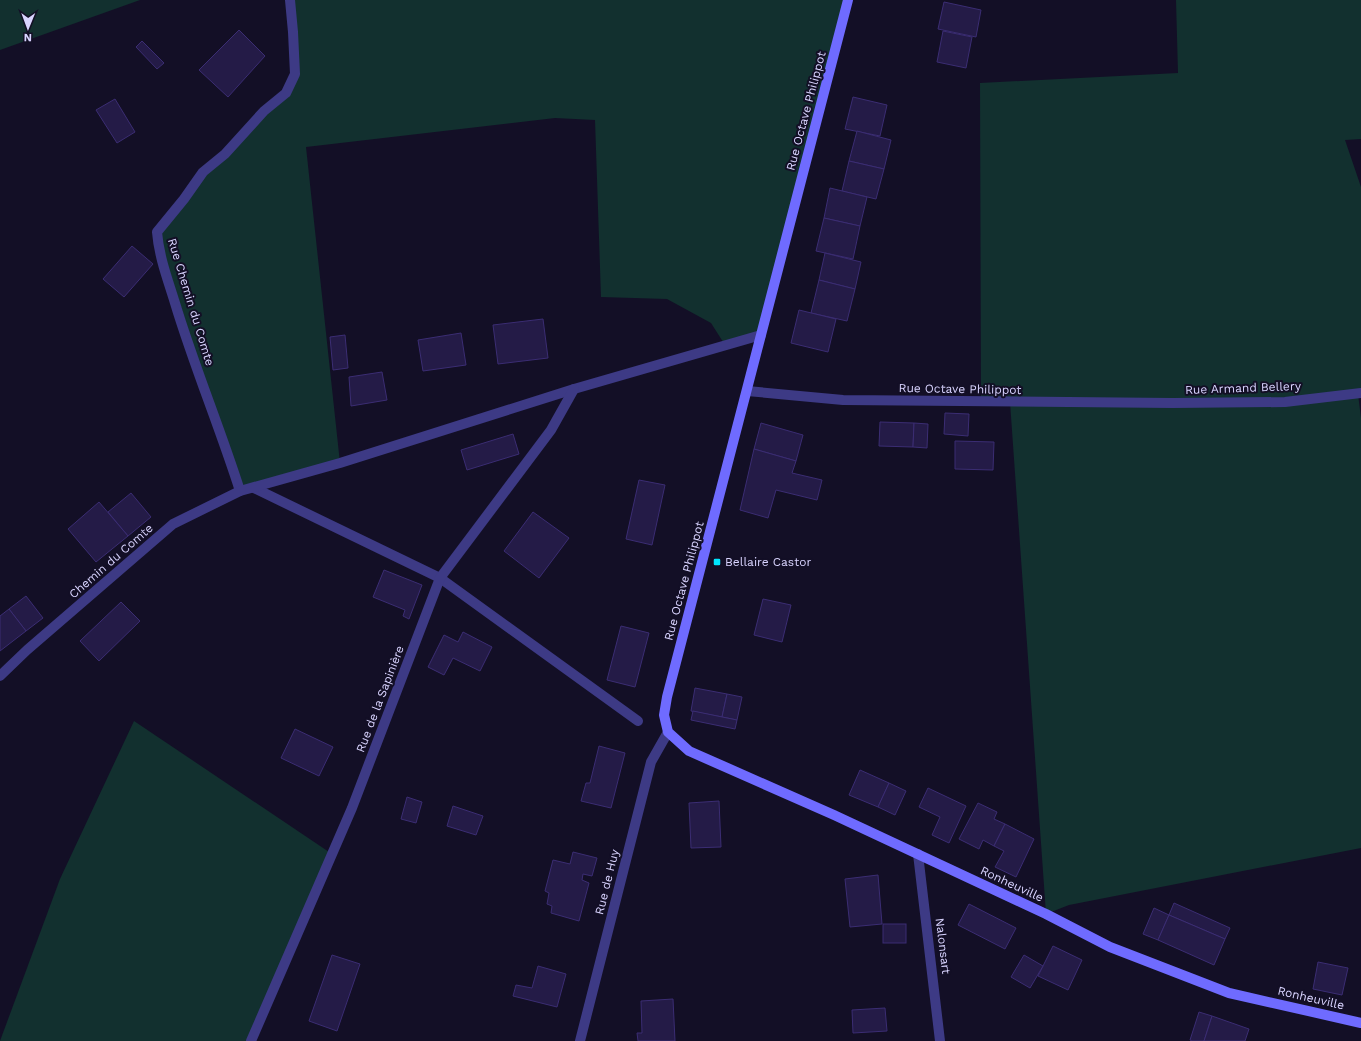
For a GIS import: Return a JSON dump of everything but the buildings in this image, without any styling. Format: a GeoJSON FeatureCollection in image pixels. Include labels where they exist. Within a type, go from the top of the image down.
{"type":"FeatureCollection","features":[{"type":"Feature","properties":{"kind":"street","name":"Rue Chemin du Comte"},"geometry":{"type":"LineString","coordinates":[[240,491],[218,422],[187,342],[159,251],[157,232],[184,199],[203,172],[225,154],[264,111],[286,94],[294,74],[293,32],[290,0]]}},
{"type":"Feature","properties":{"kind":"street","name":"Rue Octave Philippot"},"geometry":{"type":"LineString","coordinates":[[668,732],[664,715],[667,697],[848,0]]}},
{"type":"Feature","properties":{"kind":"street","name":"Chemin du Comte"},"geometry":{"type":"LineString","coordinates":[[0,676],[27,650],[173,524],[240,491],[254,488],[574,389],[761,335]]}},
{"type":"Feature","properties":{"kind":"street","name":"Rue de la Sapinière"},"geometry":{"type":"LineString","coordinates":[[251,1041],[352,808],[440,578],[551,430],[574,389]]}},
{"type":"Feature","properties":{"kind":"street","name":"Rue Octave Philippot"},"geometry":{"type":"LineString","coordinates":[[747,391],[843,400],[1173,403]]}},
{"type":"Feature","properties":{"kind":"street","name":"Rue Armand Bellery"},"geometry":{"type":"LineString","coordinates":[[1173,403],[1286,402],[1361,393]]}},
{"type":"Feature","properties":{"kind":"street"},"geometry":{"type":"LineString","coordinates":[[254,488],[440,578],[638,721]]}},
{"type":"Feature","properties":{"kind":"street","name":"Ronheuville"},"geometry":{"type":"LineString","coordinates":[[668,732],[689,751],[918,854],[1046,914],[1110,947],[1229,993],[1361,1023]]}},
{"type":"Feature","properties":{"kind":"street","name":"Rue de Huy"},"geometry":{"type":"LineString","coordinates":[[580,1041],[651,762],[668,732]]}},
{"type":"Feature","properties":{"kind":"street","name":"Nalonsart"},"geometry":{"type":"LineString","coordinates":[[918,854],[940,1041]]}},
{"type":"Feature","properties":{"kind":"green space"},"geometry":{"type":"Polygon","coordinates":[[[0,0],[140,0],[0,50],[0,0]]]}},
{"type":"Feature","properties":{"kind":"green space"},"geometry":{"type":"Polygon","coordinates":[[[290,0],[848,0],[761,335],[725,345],[711,323],[667,299],[601,297],[595,120],[555,118],[306,147],[340,463],[240,491],[157,232],[203,172],[286,93],[295,74],[290,0]]]}},
{"type":"Feature","properties":{"kind":"green space"},"geometry":{"type":"Polygon","coordinates":[[[1176,0],[1361,0],[1361,139],[1345,140],[1361,187],[1361,393],[1358,394],[1361,418],[1361,848],[1069,905],[1046,914],[1010,402],[981,402],[980,83],[1178,73],[1176,0]]]}},
{"type":"Feature","properties":{"kind":"green space"},"geometry":{"type":"Polygon","coordinates":[[[134,721],[332,854],[251,1041],[0,1041],[60,879],[134,721]]]}},
{"type":"Feature","properties":{"kind":"place","name":"Bellaire Castor"},"geometry":{"type":"Point","coordinates":[717,562]}}]}
